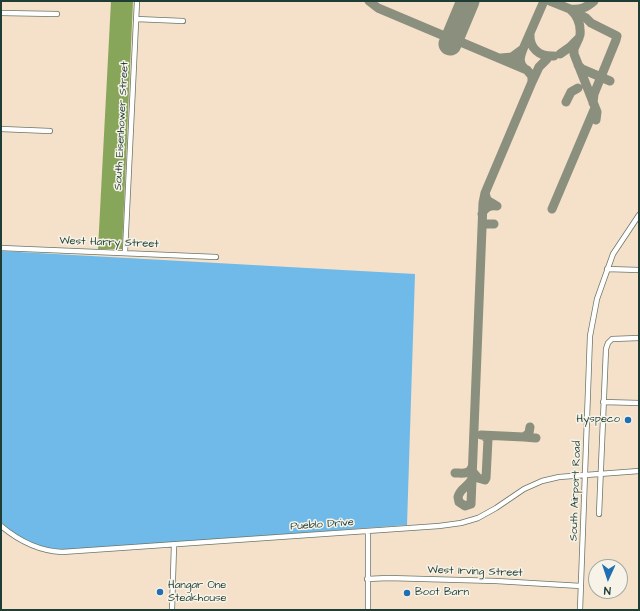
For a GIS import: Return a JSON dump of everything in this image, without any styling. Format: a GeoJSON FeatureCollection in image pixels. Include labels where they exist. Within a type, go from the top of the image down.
{"type":"FeatureCollection","features":[{"type":"Feature","properties":{"kind":"street","name":"South Eisenhower Street"},"geometry":{"type":"LineString","coordinates":[[125,252],[137,1]]}},
{"type":"Feature","properties":{"kind":"street"},"geometry":{"type":"LineString","coordinates":[[1,13],[58,14]]}},
{"type":"Feature","properties":{"kind":"street"},"geometry":{"type":"LineString","coordinates":[[136,19],[183,21]]}},
{"type":"Feature","properties":{"kind":"street"},"geometry":{"type":"LineString","coordinates":[[1,129],[50,131]]}},
{"type":"Feature","properties":{"kind":"street","name":"South Airport Road"},"geometry":{"type":"LineString","coordinates":[[580,610],[590,336],[597,299],[608,269],[618,246],[639,215]]}},
{"type":"Feature","properties":{"kind":"street","name":"West Harry Street"},"geometry":{"type":"LineString","coordinates":[[1,248],[216,257]]}},
{"type":"Feature","properties":{"kind":"street"},"geometry":{"type":"LineString","coordinates":[[608,269],[639,270]]}},
{"type":"Feature","properties":{"kind":"street"},"geometry":{"type":"LineString","coordinates":[[599,514],[606,349],[608,343],[612,339],[639,338]]}},
{"type":"Feature","properties":{"kind":"street"},"geometry":{"type":"LineString","coordinates":[[603,402],[639,403]]}},
{"type":"Feature","properties":{"kind":"street","name":"Pueblo Drive"},"geometry":{"type":"LineString","coordinates":[[1,526],[19,539],[35,547],[50,552],[72,552],[452,525],[469,521],[487,514],[524,489],[542,481],[559,478],[639,471]]}},
{"type":"Feature","properties":{"kind":"street"},"geometry":{"type":"LineString","coordinates":[[368,532],[368,610]]}},
{"type":"Feature","properties":{"kind":"street"},"geometry":{"type":"LineString","coordinates":[[172,610],[174,545]]}},
{"type":"Feature","properties":{"kind":"street","name":"West Irving Street"},"geometry":{"type":"LineString","coordinates":[[367,579],[388,578],[496,581],[581,586]]}},
{"type":"Feature","properties":{"kind":"green space"},"geometry":{"type":"Polygon","coordinates":[[[111,1],[133,1],[122,249],[98,249],[111,1]]]}},
{"type":"Feature","properties":{"kind":"water"},"geometry":{"type":"Polygon","coordinates":[[[1,251],[415,274],[407,525],[62,551],[29,542],[16,534],[1,522],[1,251]]]}},
{"type":"Feature","properties":{"kind":"taxiway"},"geometry":{"type":"LineString","coordinates":[[369,1],[378,8],[442,35]]}},
{"type":"Feature","properties":{"kind":"taxiway"},"geometry":{"type":"LineString","coordinates":[[523,49],[544,1]]}},
{"type":"Feature","properties":{"kind":"taxiway"},"geometry":{"type":"LineString","coordinates":[[550,1],[570,9],[586,18],[591,23],[617,36],[594,94],[593,103]]}},
{"type":"Feature","properties":{"kind":"taxiway"},"geometry":{"type":"LineString","coordinates":[[580,35],[578,21],[570,9],[583,8],[594,1]]}},
{"type":"Feature","properties":{"kind":"taxiway"},"geometry":{"type":"LineString","coordinates":[[530,33],[531,43],[536,50],[544,55],[554,56]]}},
{"type":"Feature","properties":{"kind":"taxiway"},"geometry":{"type":"LineString","coordinates":[[560,54],[579,38],[574,49],[574,54],[597,112],[596,120]]}},
{"type":"Feature","properties":{"kind":"taxiway"},"geometry":{"type":"LineString","coordinates":[[463,43],[527,70],[532,76],[532,82],[539,67],[547,59]]}},
{"type":"Feature","properties":{"kind":"taxiway"},"geometry":{"type":"LineString","coordinates":[[501,58],[512,57],[523,49],[520,60],[525,69]]}},
{"type":"Feature","properties":{"kind":"taxiway"},"geometry":{"type":"LineString","coordinates":[[578,65],[582,69],[610,81]]}},
{"type":"Feature","properties":{"kind":"taxiway"},"geometry":{"type":"LineString","coordinates":[[472,479],[471,504],[465,506],[459,502],[458,497],[460,492],[472,479],[483,203],[485,193],[532,82]]}},
{"type":"Feature","properties":{"kind":"taxiway"},"geometry":{"type":"LineString","coordinates":[[566,102],[571,92],[578,88]]}},
{"type":"Feature","properties":{"kind":"taxiway"},"geometry":{"type":"LineString","coordinates":[[552,209],[594,110]]}},
{"type":"Feature","properties":{"kind":"taxiway"},"geometry":{"type":"LineString","coordinates":[[482,214],[488,207],[497,206],[487,200],[485,193]]}},
{"type":"Feature","properties":{"kind":"taxiway"},"geometry":{"type":"LineString","coordinates":[[488,224],[494,224]]}},
{"type":"Feature","properties":{"kind":"taxiway"},"geometry":{"type":"LineString","coordinates":[[530,427],[529,433],[524,437],[536,438]]}},
{"type":"Feature","properties":{"kind":"taxiway"},"geometry":{"type":"LineString","coordinates":[[481,435],[524,437]]}},
{"type":"Feature","properties":{"kind":"taxiway"},"geometry":{"type":"LineString","coordinates":[[472,471],[478,478],[485,480],[488,439],[484,436]]}},
{"type":"Feature","properties":{"kind":"taxiway"},"geometry":{"type":"LineString","coordinates":[[455,473],[467,472],[471,470],[472,467]]}},
{"type":"Feature","properties":{"kind":"runway"},"geometry":{"type":"LineString","coordinates":[[450,44],[468,1]]}},
{"type":"Feature","properties":{"kind":"place","name":"Hyspeco"},"geometry":{"type":"Point","coordinates":[628,420]}},
{"type":"Feature","properties":{"kind":"place","name":"Hangar One Steakhouse"},"geometry":{"type":"Point","coordinates":[160,592]}},
{"type":"Feature","properties":{"kind":"place","name":"Boot Barn"},"geometry":{"type":"Point","coordinates":[407,593]}}]}
